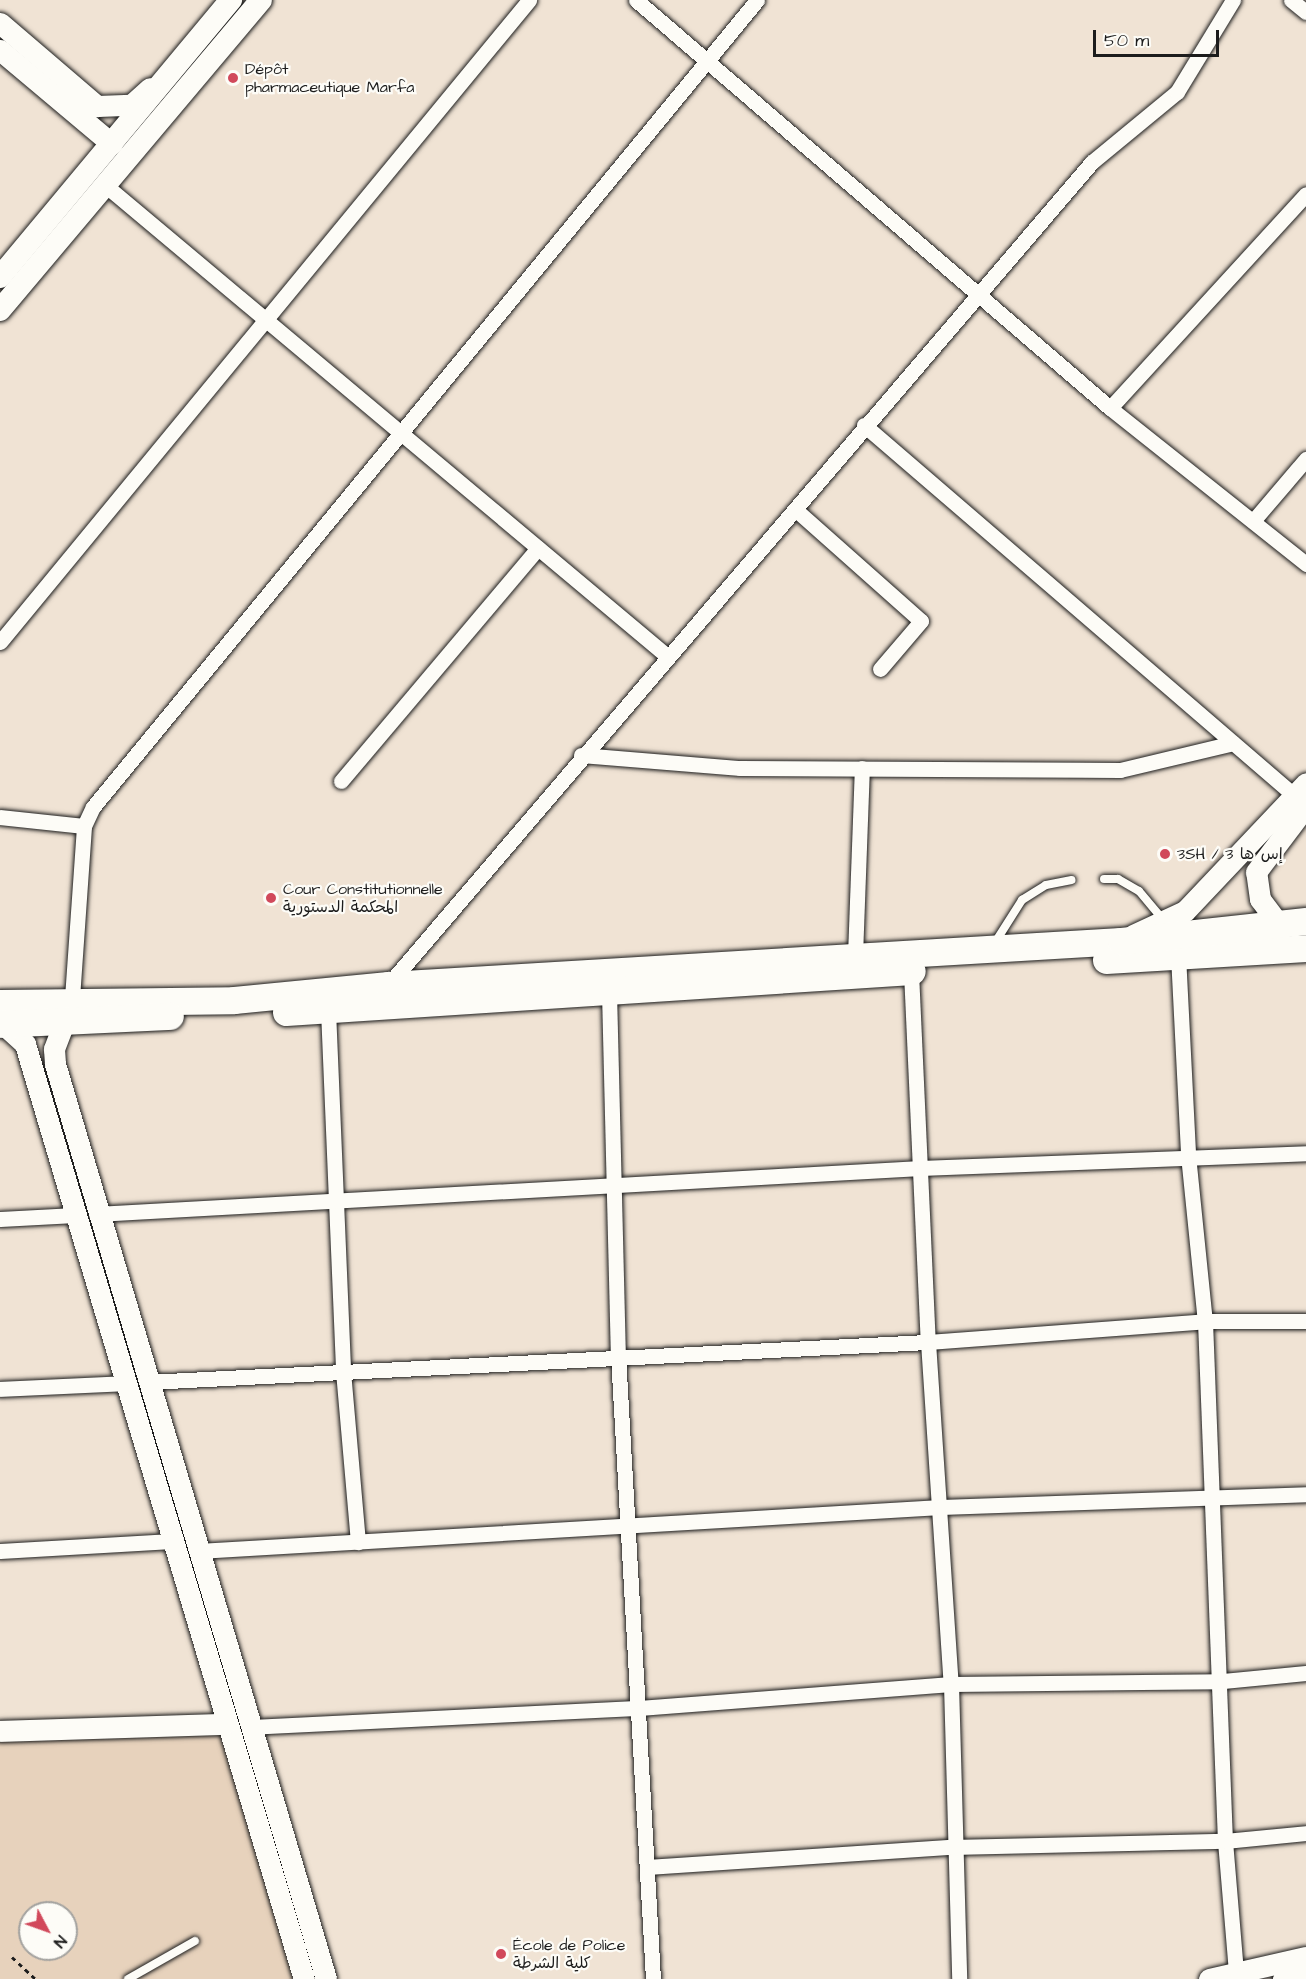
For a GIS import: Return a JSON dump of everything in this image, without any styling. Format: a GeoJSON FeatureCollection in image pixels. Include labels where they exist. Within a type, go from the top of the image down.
{"type":"FeatureCollection","features":[{"type":"Feature","properties":{"kind":"highway"},"geometry":{"type":"LineString","coordinates":[[1,1017],[69,1009],[234,1000],[388,985],[1121,941],[1306,921]]}},
{"type":"Feature","properties":{"kind":"highway"},"geometry":{"type":"LineString","coordinates":[[69,1009],[328,1010],[1306,948]]}},
{"type":"Feature","properties":{"kind":"main road"},"geometry":{"type":"LineString","coordinates":[[0,277],[231,0]]}},
{"type":"Feature","properties":{"kind":"main road"},"geometry":{"type":"LineString","coordinates":[[0,310],[261,0]]}},
{"type":"Feature","properties":{"kind":"street"},"geometry":{"type":"LineString","coordinates":[[0,642],[529,0]]}},
{"type":"Feature","properties":{"kind":"street"},"geometry":{"type":"LineString","coordinates":[[636,0],[1110,408],[1306,564]]}},
{"type":"Feature","properties":{"kind":"street"},"geometry":{"type":"LineString","coordinates":[[304,1979],[225,1725],[126,1383],[86,1214],[55,1064],[54,1049],[69,1009],[84,826],[105,790],[398,431],[757,0]]}},
{"type":"Feature","properties":{"kind":"street"},"geometry":{"type":"LineString","coordinates":[[388,985],[581,755],[796,510],[864,425],[980,294],[1092,162],[1177,92],[1233,0]]}},
{"type":"Feature","properties":{"kind":"street"},"geometry":{"type":"LineString","coordinates":[[1291,0],[1306,12]]}},
{"type":"Feature","properties":{"kind":"street"},"geometry":{"type":"LineString","coordinates":[[0,22],[97,106],[131,105],[183,57]]}},
{"type":"Feature","properties":{"kind":"street"},"geometry":{"type":"LineString","coordinates":[[0,50],[111,144]]}},
{"type":"Feature","properties":{"kind":"street"},"geometry":{"type":"LineString","coordinates":[[105,184],[667,656]]}},
{"type":"Feature","properties":{"kind":"street"},"geometry":{"type":"LineString","coordinates":[[1110,408],[1306,194]]}},
{"type":"Feature","properties":{"kind":"street"},"geometry":{"type":"LineString","coordinates":[[864,425],[1233,743],[1302,795]]}},
{"type":"Feature","properties":{"kind":"street"},"geometry":{"type":"LineString","coordinates":[[1253,521],[1306,459]]}},
{"type":"Feature","properties":{"kind":"street"},"geometry":{"type":"LineString","coordinates":[[796,510],[921,621],[880,669]]}},
{"type":"Feature","properties":{"kind":"street"},"geometry":{"type":"LineString","coordinates":[[341,781],[538,548]]}},
{"type":"Feature","properties":{"kind":"street"},"geometry":{"type":"LineString","coordinates":[[581,755],[740,768],[1120,770],[1233,743]]}},
{"type":"Feature","properties":{"kind":"street"},"geometry":{"type":"LineString","coordinates":[[855,956],[862,768]]}},
{"type":"Feature","properties":{"kind":"street"},"geometry":{"type":"LineString","coordinates":[[1121,941],[1185,910],[1302,795]]}},
{"type":"Feature","properties":{"kind":"street"},"geometry":{"type":"LineString","coordinates":[[1278,923],[1260,899],[1256,872],[1302,795]]}},
{"type":"Feature","properties":{"kind":"street"},"geometry":{"type":"LineString","coordinates":[[0,817],[84,826]]}},
{"type":"Feature","properties":{"kind":"street"},"geometry":{"type":"LineString","coordinates":[[1178,955],[1188,1155],[1205,1321],[1223,1681],[1225,1841],[1236,1973]]}},
{"type":"Feature","properties":{"kind":"street"},"geometry":{"type":"LineString","coordinates":[[911,972],[927,1342],[941,1507],[951,1684],[951,1847],[959,1979]]}},
{"type":"Feature","properties":{"kind":"street"},"geometry":{"type":"LineString","coordinates":[[609,992],[618,1356],[630,1526],[652,1979]]}},
{"type":"Feature","properties":{"kind":"street"},"geometry":{"type":"LineString","coordinates":[[328,1010],[334,1200],[343,1371],[358,1542]]}},
{"type":"Feature","properties":{"kind":"street"},"geometry":{"type":"LineString","coordinates":[[1,1017],[25,1044],[148,1382],[326,1979]]}},
{"type":"Feature","properties":{"kind":"street"},"geometry":{"type":"LineString","coordinates":[[0,1219],[921,1168],[1188,1155],[1306,1153]]}},
{"type":"Feature","properties":{"kind":"street"},"geometry":{"type":"LineString","coordinates":[[148,1382],[618,1356],[927,1342],[1205,1321],[1306,1321]]}},
{"type":"Feature","properties":{"kind":"street"},"geometry":{"type":"LineString","coordinates":[[0,1389],[126,1383]]}},
{"type":"Feature","properties":{"kind":"street"},"geometry":{"type":"LineString","coordinates":[[198,1551],[941,1507],[1214,1500],[1306,1494]]}},
{"type":"Feature","properties":{"kind":"street"},"geometry":{"type":"LineString","coordinates":[[0,1551],[172,1540]]}},
{"type":"Feature","properties":{"kind":"street"},"geometry":{"type":"LineString","coordinates":[[249,1727],[639,1708],[951,1684],[1223,1681],[1306,1673]]}},
{"type":"Feature","properties":{"kind":"street"},"geometry":{"type":"LineString","coordinates":[[0,1731],[225,1725]]}},
{"type":"Feature","properties":{"kind":"street"},"geometry":{"type":"LineString","coordinates":[[647,1867],[951,1847],[1225,1841],[1306,1833]]}},
{"type":"Feature","properties":{"kind":"street"},"geometry":{"type":"LineString","coordinates":[[1209,1979],[1306,1957]]}},
{"type":"Feature","properties":{"kind":"street"},"geometry":{"type":"LineString","coordinates":[[1283,1979],[1306,1974]]}},
{"type":"Feature","properties":{"kind":"lane"},"geometry":{"type":"LineString","coordinates":[[1104,879],[1118,879],[1139,891],[1164,921]]}},
{"type":"Feature","properties":{"kind":"lane"},"geometry":{"type":"LineString","coordinates":[[992,948],[1022,900],[1046,885],[1072,880]]}},
{"type":"Feature","properties":{"kind":"lane"},"geometry":{"type":"LineString","coordinates":[[128,1979],[195,1941]]}},
{"type":"Feature","properties":{"kind":"path"},"geometry":{"type":"LineString","coordinates":[[12,1957],[36,1979]]}},
{"type":"Feature","properties":{"kind":"shaded area"},"geometry":{"type":"Polygon","coordinates":[[[220,1733],[293,1979],[0,1979],[0,1741],[220,1733]]]}},
{"type":"Feature","properties":{"kind":"place","name":"Dépôt pharmaceutique Marfa"},"geometry":{"type":"Point","coordinates":[233,78]}},
{"type":"Feature","properties":{"kind":"place","name":"3SH / 3 إس ها"},"geometry":{"type":"Point","coordinates":[1165,854]}},
{"type":"Feature","properties":{"kind":"place","name":"Cour Constitutionnelle المحكمة الدستورية"},"geometry":{"type":"Point","coordinates":[271,898]}},
{"type":"Feature","properties":{"kind":"place","name":"École de Police كلية الشرطة"},"geometry":{"type":"Point","coordinates":[501,1954]}}]}
